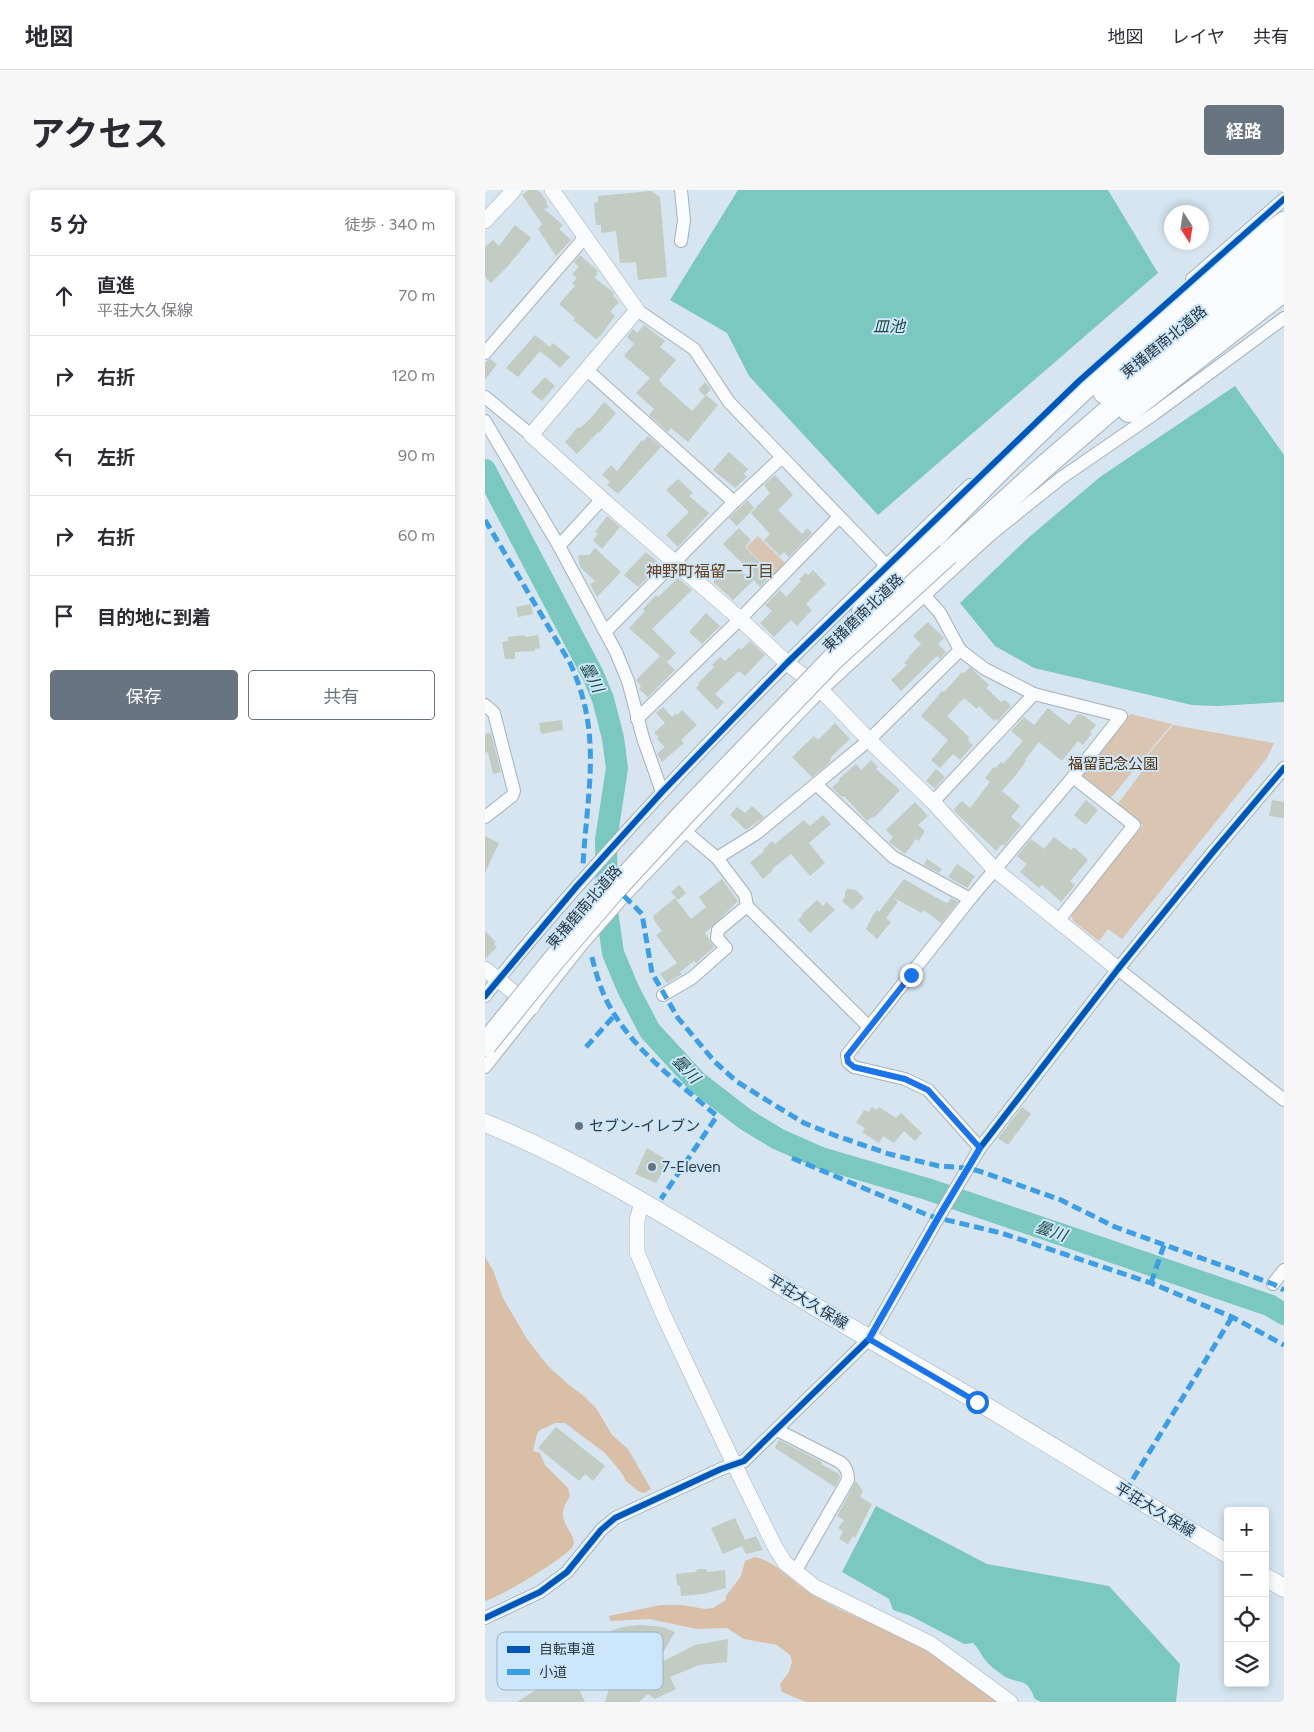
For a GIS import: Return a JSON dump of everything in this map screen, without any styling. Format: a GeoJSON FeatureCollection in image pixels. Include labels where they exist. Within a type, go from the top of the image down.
{"type":"FeatureCollection","features":[{"type":"Feature","properties":{"kind":"highway"},"geometry":{"type":"LineString","coordinates":[[863,612],[950,520],[1021,449],[1126,351],[1172,309],[1284,223]]}},
{"type":"Feature","properties":{"kind":"highway","name":"東播磨南北道路"},"geometry":{"type":"LineString","coordinates":[[485,1026],[546,950],[679,801],[863,612],[1027,459],[1136,364],[1284,245]]}},
{"type":"Feature","properties":{"kind":"highway","name":"東播磨南北道路"},"geometry":{"type":"LineString","coordinates":[[485,1044],[584,925],[684,814],[833,660],[1038,472],[1149,376],[1284,268]]}},
{"type":"Feature","properties":{"kind":"highway"},"geometry":{"type":"LineString","coordinates":[[948,554],[1284,290]]}},
{"type":"Feature","properties":{"kind":"main road","name":"平荘大久保線"},"geometry":{"type":"LineString","coordinates":[[485,1123],[519,1137],[615,1185],[1225,1552]]}},
{"type":"Feature","properties":{"kind":"main road"},"geometry":{"type":"LineString","coordinates":[[1269,1579],[1284,1588]]}},
{"type":"Feature","properties":{"kind":"street"},"geometry":{"type":"LineString","coordinates":[[485,221],[514,190]]}},
{"type":"Feature","properties":{"kind":"street"},"geometry":{"type":"LineString","coordinates":[[553,190],[637,310],[694,349],[729,402],[886,566]]}},
{"type":"Feature","properties":{"kind":"street"},"geometry":{"type":"LineString","coordinates":[[681,190],[684,220],[681,240]]}},
{"type":"Feature","properties":{"kind":"street"},"geometry":{"type":"LineString","coordinates":[[485,996],[577,886],[662,792],[787,663],[1079,381],[1284,199]]}},
{"type":"Feature","properties":{"kind":"street"},"geometry":{"type":"LineString","coordinates":[[485,354],[585,237]]}},
{"type":"Feature","properties":{"kind":"street"},"geometry":{"type":"LineString","coordinates":[[531,435],[637,310]]}},
{"type":"Feature","properties":{"kind":"street"},"geometry":{"type":"LineString","coordinates":[[485,1067],[583,943],[624,896],[821,690],[990,535],[1061,478],[1170,403],[1284,318]]}},
{"type":"Feature","properties":{"kind":"street"},"geometry":{"type":"LineString","coordinates":[[586,369],[734,502]]}},
{"type":"Feature","properties":{"kind":"street"},"geometry":{"type":"LineString","coordinates":[[485,396],[675,561],[787,663],[821,690],[933,802],[994,869],[1284,1100]]}},
{"type":"Feature","properties":{"kind":"street"},"geometry":{"type":"LineString","coordinates":[[485,421],[559,546],[606,631],[627,681],[637,719],[662,792]]}},
{"type":"Feature","properties":{"kind":"street"},"geometry":{"type":"LineString","coordinates":[[606,631],[782,456]]}},
{"type":"Feature","properties":{"kind":"street"},"geometry":{"type":"LineString","coordinates":[[559,546],[602,499]]}},
{"type":"Feature","properties":{"kind":"street"},"geometry":{"type":"LineString","coordinates":[[637,719],[740,619],[839,517]]}},
{"type":"Feature","properties":{"kind":"street"},"geometry":{"type":"LineString","coordinates":[[924,595],[940,613],[960,650],[985,669],[1034,694],[1121,716],[1073,777],[994,869],[847,1056],[848,1062],[854,1067],[905,1079],[928,1090],[980,1148]]}},
{"type":"Feature","properties":{"kind":"street"},"geometry":{"type":"LineString","coordinates":[[717,858],[757,832],[869,740],[960,650]]}},
{"type":"Feature","properties":{"kind":"street"},"geometry":{"type":"LineString","coordinates":[[933,802],[1034,694]]}},
{"type":"Feature","properties":{"kind":"street"},"geometry":{"type":"LineString","coordinates":[[485,705],[495,713],[515,790],[512,796],[485,817]]}},
{"type":"Feature","properties":{"kind":"street"},"geometry":{"type":"LineString","coordinates":[[485,1618],[540,1592],[567,1572],[601,1530],[615,1518],[744,1461],[869,1339],[980,1148],[1118,969],[1213,852],[1279,783],[1284,768]]}},
{"type":"Feature","properties":{"kind":"street"},"geometry":{"type":"LineString","coordinates":[[1059,920],[1135,826],[1073,777]]}},
{"type":"Feature","properties":{"kind":"street"},"geometry":{"type":"LineString","coordinates":[[816,784],[893,857],[970,899]]}},
{"type":"Feature","properties":{"kind":"street"},"geometry":{"type":"LineString","coordinates":[[686,832],[717,858],[745,895],[747,906],[869,1028]]}},
{"type":"Feature","properties":{"kind":"street"},"geometry":{"type":"LineString","coordinates":[[663,995],[692,978],[727,948],[717,938],[718,930],[747,906]]}},
{"type":"Feature","properties":{"kind":"street"},"geometry":{"type":"LineString","coordinates":[[485,968],[532,1007]]}},
{"type":"Feature","properties":{"kind":"street"},"geometry":{"type":"LineString","coordinates":[[642,1202],[637,1220],[637,1252],[663,1314],[734,1464],[775,1547],[785,1563],[815,1587],[931,1644],[1010,1702]]}},
{"type":"Feature","properties":{"kind":"street"},"geometry":{"type":"LineString","coordinates":[[1273,1284],[1284,1270]]}},
{"type":"Feature","properties":{"kind":"street"},"geometry":{"type":"LineString","coordinates":[[777,1430],[845,1465],[848,1473],[848,1480],[795,1572]]}},
{"type":"Feature","properties":{"kind":"green space"},"geometry":{"type":"Polygon","coordinates":[[[758,536],[786,564],[775,576],[746,547],[758,536]]]}},
{"type":"Feature","properties":{"kind":"green space","name":"福留記念公園"},"geometry":{"type":"Polygon","coordinates":[[[1130,714],[1172,724],[1110,799],[1084,779],[1082,772],[1130,714]]]}},
{"type":"Feature","properties":{"kind":"green space"},"geometry":{"type":"Polygon","coordinates":[[[1173,725],[1274,743],[1267,758],[1122,939],[1108,929],[1099,941],[1073,921],[1071,914],[1143,825],[1117,805],[1141,773],[1136,769],[1173,725]]]}},
{"type":"Feature","properties":{"kind":"shaded area"},"geometry":{"type":"Polygon","coordinates":[[[485,1257],[493,1270],[503,1298],[527,1339],[548,1366],[596,1408],[612,1435],[628,1449],[651,1489],[644,1493],[638,1491],[626,1481],[605,1453],[565,1423],[555,1423],[540,1430],[537,1434],[533,1451],[540,1453],[545,1465],[568,1488],[570,1496],[565,1504],[563,1518],[573,1538],[573,1546],[559,1559],[532,1576],[485,1601],[485,1257]]]}},
{"type":"Feature","properties":{"kind":"shaded area"},"geometry":{"type":"Polygon","coordinates":[[[755,1557],[775,1566],[816,1596],[897,1634],[922,1648],[956,1670],[998,1702],[806,1702],[782,1692],[780,1684],[789,1672],[792,1662],[790,1655],[777,1645],[744,1639],[727,1628],[697,1629],[649,1619],[610,1621],[609,1616],[660,1605],[713,1608],[726,1600],[726,1596],[741,1576],[745,1561],[755,1557]]]}},
{"type":"Feature","properties":{"kind":"water","name":"皿池"},"geometry":{"type":"Polygon","coordinates":[[[738,190],[1108,190],[1158,273],[878,515],[749,376],[727,333],[670,300],[738,190]]]}},
{"type":"Feature","properties":{"kind":"water"},"geometry":{"type":"Polygon","coordinates":[[[1235,386],[1284,455],[1284,702],[1218,706],[1192,705],[1034,668],[995,646],[960,603],[1028,538],[1100,477],[1235,386]]]}},
{"type":"Feature","properties":{"kind":"water"},"geometry":{"type":"Polygon","coordinates":[[[876,1506],[987,1564],[1109,1586],[1180,1664],[1176,1702],[1041,1702],[1035,1699],[1026,1684],[1005,1677],[992,1667],[973,1643],[964,1644],[911,1616],[893,1610],[889,1599],[842,1572],[876,1506]]]}},
{"type":"Feature","properties":{"kind":"building"},"geometry":{"type":"Polygon","coordinates":[[[529,190],[537,190],[541,193],[549,208],[544,209],[563,225],[559,229],[571,240],[556,256],[538,229],[542,224],[522,195],[529,190]]]}},
{"type":"Feature","properties":{"kind":"building"},"geometry":{"type":"Polygon","coordinates":[[[651,191],[660,197],[667,277],[638,280],[636,262],[620,263],[616,231],[601,233],[601,225],[596,225],[594,203],[598,202],[598,196],[651,191]]]}},
{"type":"Feature","properties":{"kind":"building"},"geometry":{"type":"Polygon","coordinates":[[[515,225],[531,238],[491,283],[485,277],[485,247],[493,240],[499,246],[515,225]]]}},
{"type":"Feature","properties":{"kind":"building"},"geometry":{"type":"Polygon","coordinates":[[[580,255],[598,271],[595,278],[614,293],[613,296],[619,302],[610,312],[615,316],[596,339],[573,320],[575,318],[559,304],[575,286],[572,283],[577,278],[572,274],[579,267],[574,262],[580,255]]]}},
{"type":"Feature","properties":{"kind":"building"},"geometry":{"type":"Polygon","coordinates":[[[644,325],[665,341],[660,347],[676,360],[659,380],[662,384],[692,411],[706,395],[718,405],[688,442],[671,428],[668,432],[649,415],[654,409],[636,393],[650,378],[624,356],[634,344],[627,337],[633,329],[637,333],[644,325]]]}},
{"type":"Feature","properties":{"kind":"building"},"geometry":{"type":"Polygon","coordinates":[[[535,335],[550,347],[553,343],[570,357],[560,368],[540,351],[518,377],[506,368],[535,335]]]}},
{"type":"Feature","properties":{"kind":"building"},"geometry":{"type":"Polygon","coordinates":[[[490,359],[497,364],[485,380],[485,363],[490,359]]]}},
{"type":"Feature","properties":{"kind":"building"},"geometry":{"type":"Polygon","coordinates":[[[545,377],[555,386],[542,401],[531,392],[545,377]]]}},
{"type":"Feature","properties":{"kind":"building"},"geometry":{"type":"Polygon","coordinates":[[[705,382],[711,389],[705,396],[698,390],[705,382]]]}},
{"type":"Feature","properties":{"kind":"building"},"geometry":{"type":"Polygon","coordinates":[[[604,402],[616,413],[577,454],[565,442],[578,427],[580,428],[590,419],[604,402]]]}},
{"type":"Feature","properties":{"kind":"building"},"geometry":{"type":"Polygon","coordinates":[[[648,436],[661,447],[618,494],[607,485],[610,482],[602,475],[611,465],[617,471],[642,440],[644,441],[648,436]]]}},
{"type":"Feature","properties":{"kind":"building"},"geometry":{"type":"Polygon","coordinates":[[[729,452],[748,469],[744,474],[747,477],[735,488],[713,470],[729,452]]]}},
{"type":"Feature","properties":{"kind":"building"},"geometry":{"type":"Polygon","coordinates":[[[775,475],[793,495],[778,510],[802,534],[807,528],[812,533],[789,557],[784,552],[780,556],[764,540],[770,534],[751,513],[770,493],[764,485],[775,475]]]}},
{"type":"Feature","properties":{"kind":"building"},"geometry":{"type":"Polygon","coordinates":[[[678,479],[693,493],[689,496],[709,513],[678,547],[666,535],[689,512],[666,490],[678,479]]]}},
{"type":"Feature","properties":{"kind":"building"},"geometry":{"type":"Polygon","coordinates":[[[748,500],[754,508],[737,526],[729,518],[748,500]]]}},
{"type":"Feature","properties":{"kind":"building"},"geometry":{"type":"Polygon","coordinates":[[[607,516],[620,527],[602,549],[593,540],[598,534],[595,532],[607,516]]]}},
{"type":"Feature","properties":{"kind":"building"},"geometry":{"type":"Polygon","coordinates":[[[739,528],[751,540],[745,547],[772,574],[760,587],[754,580],[733,600],[713,582],[724,570],[755,576],[723,544],[739,528]]]}},
{"type":"Feature","properties":{"kind":"building"},"geometry":{"type":"Polygon","coordinates":[[[595,548],[621,572],[597,597],[590,584],[595,581],[580,567],[578,555],[589,555],[595,548]]]}},
{"type":"Feature","properties":{"kind":"building"},"geometry":{"type":"Polygon","coordinates":[[[646,552],[660,564],[638,587],[624,575],[646,552]]]}},
{"type":"Feature","properties":{"kind":"building"},"geometry":{"type":"Polygon","coordinates":[[[813,570],[826,584],[806,604],[812,610],[797,626],[791,620],[774,637],[760,623],[772,611],[765,605],[780,590],[786,597],[801,581],[799,579],[806,573],[808,575],[813,570]]]}},
{"type":"Feature","properties":{"kind":"building"},"geometry":{"type":"Polygon","coordinates":[[[678,578],[692,590],[652,629],[676,653],[667,662],[629,628],[645,611],[643,609],[656,595],[658,597],[678,578]]]}},
{"type":"Feature","properties":{"kind":"building"},"geometry":{"type":"Polygon","coordinates":[[[531,604],[533,614],[518,617],[516,607],[531,604]]]}},
{"type":"Feature","properties":{"kind":"building"},"geometry":{"type":"Polygon","coordinates":[[[706,613],[720,626],[702,644],[689,632],[706,613]]]}},
{"type":"Feature","properties":{"kind":"building"},"geometry":{"type":"Polygon","coordinates":[[[928,622],[944,638],[938,644],[946,652],[940,659],[937,656],[901,691],[891,680],[907,665],[904,663],[921,644],[913,636],[928,622]]]}},
{"type":"Feature","properties":{"kind":"building"},"geometry":{"type":"Polygon","coordinates":[[[525,635],[525,637],[538,635],[540,648],[535,649],[535,651],[515,652],[515,659],[505,659],[502,642],[508,641],[508,637],[525,635]]]}},
{"type":"Feature","properties":{"kind":"building"},"geometry":{"type":"Polygon","coordinates":[[[750,641],[765,655],[745,676],[739,671],[715,694],[724,702],[717,710],[696,688],[698,683],[714,667],[712,665],[720,657],[725,661],[750,641]]]}},
{"type":"Feature","properties":{"kind":"building"},"geometry":{"type":"Polygon","coordinates":[[[660,656],[675,670],[648,697],[639,689],[641,686],[636,680],[660,656]]]}},
{"type":"Feature","properties":{"kind":"building"},"geometry":{"type":"Polygon","coordinates":[[[970,667],[989,685],[986,688],[1001,702],[1005,700],[1011,706],[998,721],[996,719],[994,721],[979,706],[977,709],[964,698],[947,716],[969,737],[968,740],[973,745],[960,760],[953,754],[940,768],[931,760],[948,740],[921,716],[942,691],[944,692],[962,672],[964,673],[970,667]]]}},
{"type":"Feature","properties":{"kind":"building"},"geometry":{"type":"Polygon","coordinates":[[[663,707],[672,717],[682,710],[697,725],[681,740],[684,743],[662,762],[657,754],[665,747],[654,733],[665,723],[656,713],[663,707]]]}},
{"type":"Feature","properties":{"kind":"building"},"geometry":{"type":"Polygon","coordinates":[[[1048,708],[1069,725],[1078,714],[1083,715],[1096,725],[1083,745],[1078,741],[1062,761],[1039,742],[1016,775],[1002,791],[1020,806],[1011,817],[1021,825],[1004,846],[1002,844],[996,851],[953,810],[962,801],[970,808],[990,782],[985,778],[994,767],[996,768],[1001,762],[1003,764],[1023,741],[1011,731],[1024,717],[1034,725],[1048,708]]]}},
{"type":"Feature","properties":{"kind":"building"},"geometry":{"type":"Polygon","coordinates":[[[562,720],[563,730],[541,734],[539,723],[562,720]]]}},
{"type":"Feature","properties":{"kind":"building"},"geometry":{"type":"Polygon","coordinates":[[[835,723],[850,739],[830,758],[831,760],[827,765],[812,777],[792,757],[814,736],[818,740],[835,723]]]}},
{"type":"Feature","properties":{"kind":"building"},"geometry":{"type":"Polygon","coordinates":[[[491,733],[501,772],[493,774],[488,752],[485,753],[485,734],[491,733]]]}},
{"type":"Feature","properties":{"kind":"building"},"geometry":{"type":"Polygon","coordinates":[[[871,760],[878,767],[876,769],[900,790],[874,818],[872,817],[867,821],[844,796],[842,797],[832,788],[856,764],[861,770],[871,760]]]}},
{"type":"Feature","properties":{"kind":"building"},"geometry":{"type":"Polygon","coordinates":[[[936,769],[945,777],[935,788],[926,781],[936,769]]]}},
{"type":"Feature","properties":{"kind":"building"},"geometry":{"type":"Polygon","coordinates":[[[1086,800],[1098,810],[1086,825],[1074,815],[1086,800]]]}},
{"type":"Feature","properties":{"kind":"building"},"geometry":{"type":"Polygon","coordinates":[[[1272,800],[1284,802],[1284,818],[1269,816],[1272,800]]]}},
{"type":"Feature","properties":{"kind":"building"},"geometry":{"type":"Polygon","coordinates":[[[915,802],[928,816],[918,825],[925,831],[919,841],[916,839],[905,854],[889,842],[893,837],[886,830],[915,802]]]}},
{"type":"Feature","properties":{"kind":"building"},"geometry":{"type":"Polygon","coordinates":[[[752,806],[764,817],[746,830],[730,815],[737,807],[745,813],[752,806]]]}},
{"type":"Feature","properties":{"kind":"building"},"geometry":{"type":"Polygon","coordinates":[[[823,815],[831,824],[809,843],[825,863],[810,876],[791,854],[763,879],[750,863],[772,841],[775,844],[804,820],[810,826],[823,815]]]}},
{"type":"Feature","properties":{"kind":"building"},"geometry":{"type":"Polygon","coordinates":[[[485,836],[499,843],[485,873],[485,836]]]}},
{"type":"Feature","properties":{"kind":"building"},"geometry":{"type":"Polygon","coordinates":[[[1054,837],[1071,850],[1074,847],[1088,860],[1070,881],[1075,885],[1061,902],[1042,885],[1039,888],[1020,872],[1027,864],[1017,856],[1031,839],[1044,849],[1054,837]]]}},
{"type":"Feature","properties":{"kind":"building"},"geometry":{"type":"Polygon","coordinates":[[[927,859],[942,869],[939,873],[924,865],[927,859]]]}},
{"type":"Feature","properties":{"kind":"building"},"geometry":{"type":"Polygon","coordinates":[[[957,864],[975,876],[967,888],[948,877],[957,864]]]}},
{"type":"Feature","properties":{"kind":"building"},"geometry":{"type":"Polygon","coordinates":[[[722,879],[738,901],[705,933],[714,947],[696,963],[694,961],[680,972],[682,974],[667,983],[660,974],[677,963],[656,935],[662,931],[653,916],[675,898],[691,919],[706,907],[699,897],[722,879]]]}},
{"type":"Feature","properties":{"kind":"building"},"geometry":{"type":"Polygon","coordinates":[[[904,879],[944,902],[948,903],[951,898],[958,902],[941,923],[924,910],[922,913],[892,897],[898,902],[886,918],[891,922],[877,939],[866,929],[873,915],[877,910],[879,912],[904,879]]]}},
{"type":"Feature","properties":{"kind":"building"},"geometry":{"type":"Polygon","coordinates":[[[679,885],[686,893],[678,900],[671,892],[679,885]]]}},
{"type":"Feature","properties":{"kind":"building"},"geometry":{"type":"Polygon","coordinates":[[[847,889],[856,890],[864,898],[852,910],[842,901],[847,889]]]}},
{"type":"Feature","properties":{"kind":"building"},"geometry":{"type":"Polygon","coordinates":[[[817,900],[823,906],[827,902],[835,910],[810,933],[798,920],[817,900]]]}},
{"type":"Feature","properties":{"kind":"building"},"geometry":{"type":"Polygon","coordinates":[[[485,931],[496,942],[494,944],[497,947],[485,959],[485,931]]]}},
{"type":"Feature","properties":{"kind":"building"},"geometry":{"type":"Polygon","coordinates":[[[872,1107],[877,1110],[879,1107],[896,1118],[901,1113],[922,1133],[915,1141],[904,1131],[894,1143],[883,1136],[879,1143],[862,1132],[865,1128],[856,1123],[864,1110],[869,1112],[872,1107]]]}},
{"type":"Feature","properties":{"kind":"building"},"geometry":{"type":"Polygon","coordinates":[[[1022,1107],[1031,1114],[1008,1145],[998,1138],[1022,1107]]]}},
{"type":"Feature","properties":{"kind":"building","name":"7-Eleven"},"geometry":{"type":"Polygon","coordinates":[[[647,1148],[669,1161],[656,1183],[635,1174],[647,1148]]]}},
{"type":"Feature","properties":{"kind":"building"},"geometry":{"type":"Polygon","coordinates":[[[556,1427],[605,1466],[593,1481],[585,1474],[579,1481],[538,1448],[556,1427]]]}},
{"type":"Feature","properties":{"kind":"building"},"geometry":{"type":"Polygon","coordinates":[[[779,1440],[822,1462],[821,1464],[839,1474],[840,1478],[835,1487],[775,1448],[779,1440]]]}},
{"type":"Feature","properties":{"kind":"building"},"geometry":{"type":"Polygon","coordinates":[[[856,1481],[863,1491],[860,1497],[872,1504],[855,1538],[853,1536],[848,1544],[839,1539],[843,1531],[838,1528],[844,1520],[837,1516],[856,1481]]]}},
{"type":"Feature","properties":{"kind":"building"},"geometry":{"type":"Polygon","coordinates":[[[735,1518],[745,1540],[756,1536],[763,1550],[746,1554],[742,1546],[723,1554],[711,1528],[735,1518]]]}},
{"type":"Feature","properties":{"kind":"building"},"geometry":{"type":"Polygon","coordinates":[[[698,1569],[707,1569],[707,1572],[725,1570],[726,1588],[703,1594],[681,1596],[676,1574],[695,1572],[698,1569]]]}},
{"type":"Feature","properties":{"kind":"building"},"geometry":{"type":"Polygon","coordinates":[[[640,1625],[663,1627],[675,1632],[663,1653],[663,1632],[608,1632],[622,1627],[640,1625]]]}},
{"type":"Feature","properties":{"kind":"building"},"geometry":{"type":"Polygon","coordinates":[[[728,1639],[727,1662],[699,1665],[670,1677],[676,1689],[655,1699],[648,1694],[639,1702],[605,1702],[609,1690],[663,1690],[663,1661],[695,1645],[728,1639]]]}},
{"type":"Feature","properties":{"kind":"building"},"geometry":{"type":"Polygon","coordinates":[[[580,1690],[585,1702],[517,1702],[534,1691],[580,1690]]]}},
{"type":"Feature","properties":{"kind":"waterway","name":"曇川"},"geometry":{"type":"LineString","coordinates":[[485,470],[593,675],[603,699],[613,738],[617,768],[606,840],[607,911],[613,953],[628,989],[650,1031],[697,1082],[745,1119],[778,1139],[821,1158],[927,1189],[1269,1305],[1284,1314]]}},
{"type":"Feature","properties":{"kind":"marked path"},"geometry":{"type":"LineString","coordinates":[[485,520],[570,663],[580,689],[587,714],[590,739],[589,787],[583,865]]}},
{"type":"Feature","properties":{"kind":"marked path"},"geometry":{"type":"LineString","coordinates":[[624,896],[642,914],[652,973],[678,1018],[714,1061],[736,1081],[804,1123],[889,1154],[939,1166],[968,1168],[982,1172],[1061,1200],[1115,1227],[1273,1284],[1284,1290]]}},
{"type":"Feature","properties":{"kind":"marked path"},"geometry":{"type":"LineString","coordinates":[[592,957],[607,1001],[620,1023],[645,1053],[717,1116],[661,1199]]}},
{"type":"Feature","properties":{"kind":"marked path"},"geometry":{"type":"LineString","coordinates":[[586,1047],[615,1015]]}},
{"type":"Feature","properties":{"kind":"marked path"},"geometry":{"type":"LineString","coordinates":[[792,1158],[930,1216],[1001,1233],[1151,1283],[1232,1317],[1284,1345]]}},
{"type":"Feature","properties":{"kind":"marked path"},"geometry":{"type":"LineString","coordinates":[[1151,1283],[1164,1245]]}},
{"type":"Feature","properties":{"kind":"marked path"},"geometry":{"type":"LineString","coordinates":[[1125,1492],[1232,1317]]}},
{"type":"Feature","properties":{"kind":"cycle path"},"geometry":{"type":"LineString","coordinates":[[485,996],[577,886],[662,792],[787,663],[1079,381],[1284,199]]}},
{"type":"Feature","properties":{"kind":"cycle path"},"geometry":{"type":"LineString","coordinates":[[485,1618],[540,1592],[567,1572],[601,1530],[615,1518],[721,1469],[744,1461],[869,1339],[980,1148],[1118,969],[1284,768]]}},
{"type":"Feature","properties":{"kind":"place","name":"セブン-イレブン"},"geometry":{"type":"Point","coordinates":[579,1126]}},
{"type":"Feature","properties":{"kind":"place","name":"7-Eleven"},"geometry":{"type":"Point","coordinates":[652,1167]}},
{"type":"Feature","properties":{"kind":"district","name":"神野町福留一丁目"},"geometry":{"type":"Point","coordinates":[710,571]}},
{"type":"Feature","properties":{"kind":"route"},"geometry":{"type":"LineString","coordinates":[[911,975],[847,1056],[848,1062],[854,1067],[905,1079],[928,1090],[980,1148],[869,1339],[977,1402]]}}]}
